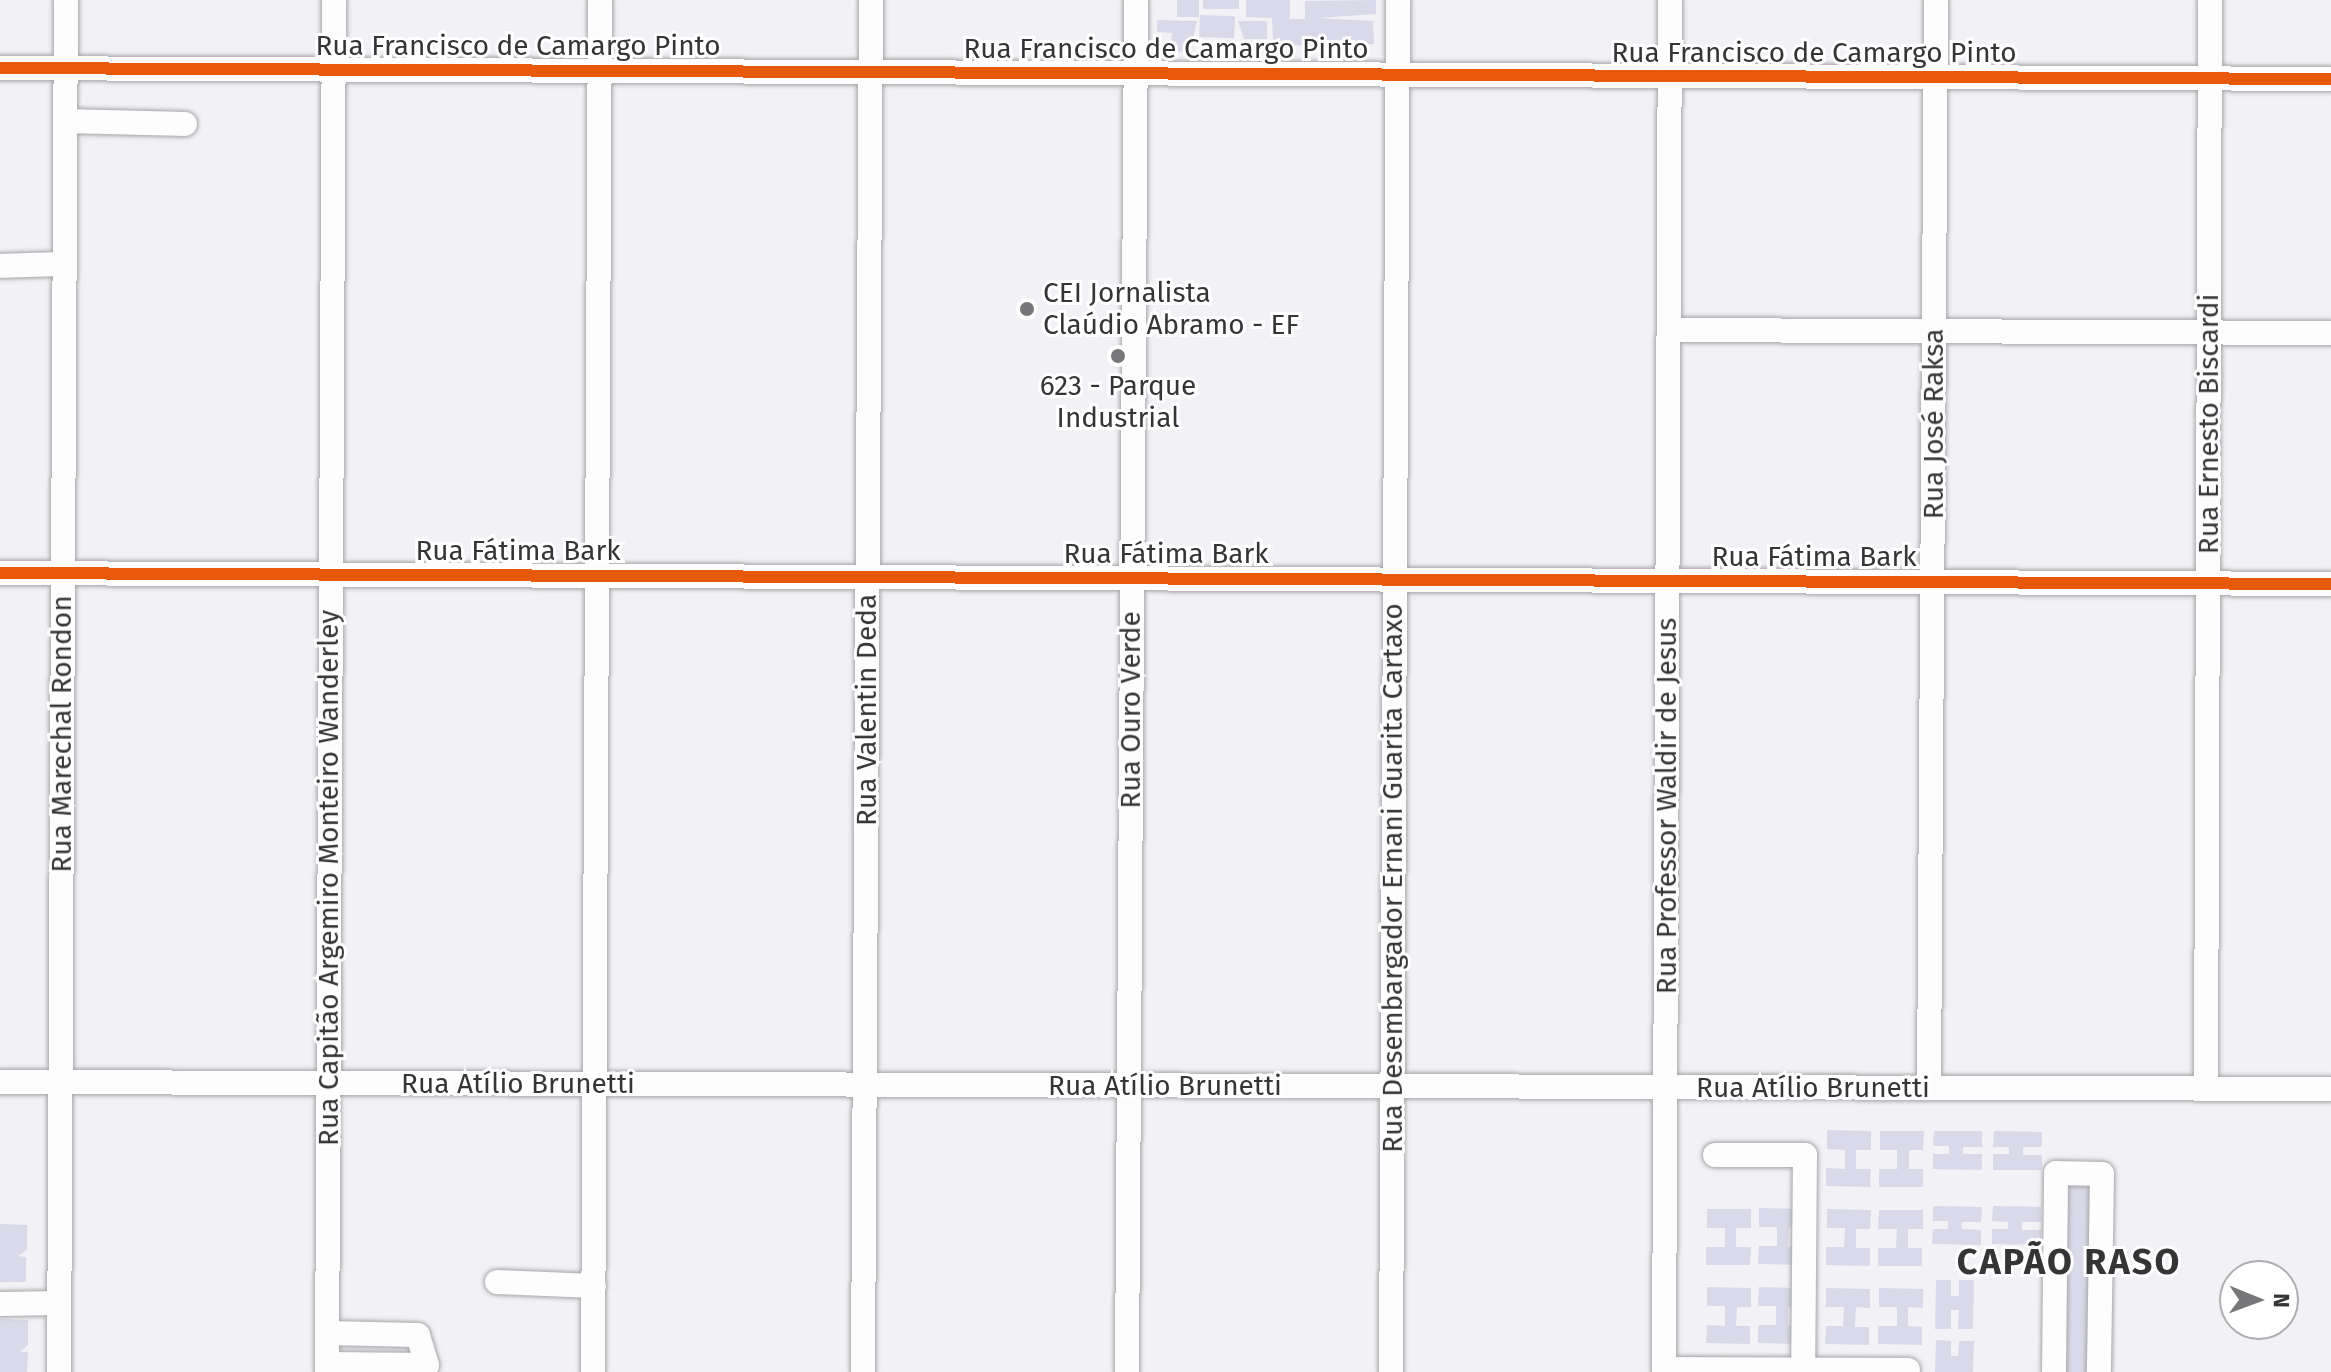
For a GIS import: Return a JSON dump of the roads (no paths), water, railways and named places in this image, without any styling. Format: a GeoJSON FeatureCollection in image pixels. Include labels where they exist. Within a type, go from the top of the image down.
{"type":"FeatureCollection","features":[{"type":"Feature","properties":{"kind":"street","name":"Rua Marechal Rondon"},"geometry":{"type":"LineString","coordinates":[[59,1372],[66,0]]}},
{"type":"Feature","properties":{"kind":"street","name":"Rua Capitão Argemiro Monteiro Wanderley"},"geometry":{"type":"LineString","coordinates":[[327,1368],[334,0]]}},
{"type":"Feature","properties":{"kind":"street"},"geometry":{"type":"LineString","coordinates":[[593,1372],[600,0]]}},
{"type":"Feature","properties":{"kind":"street","name":"Rua Valentin Deda"},"geometry":{"type":"LineString","coordinates":[[863,1372],[871,0]]}},
{"type":"Feature","properties":{"kind":"street","name":"Rua Ouro Verde"},"geometry":{"type":"LineString","coordinates":[[1127,1372],[1136,0]]}},
{"type":"Feature","properties":{"kind":"street","name":"Rua Desembargador Ernani Guarita Cartaxo"},"geometry":{"type":"LineString","coordinates":[[1391,1372],[1398,0]]}},
{"type":"Feature","properties":{"kind":"street","name":"Rua Professor Waldir de Jesus"},"geometry":{"type":"LineString","coordinates":[[1664,1370],[1670,0]]}},
{"type":"Feature","properties":{"kind":"street","name":"Rua José Raksa"},"geometry":{"type":"LineString","coordinates":[[1929,1088],[1936,0]]}},
{"type":"Feature","properties":{"kind":"street","name":"Rua Ernesto Biscardi"},"geometry":{"type":"LineString","coordinates":[[2206,1089],[2210,0]]}},
{"type":"Feature","properties":{"kind":"street","name":"Rua Francisco de Camargo Pinto"},"geometry":{"type":"LineString","coordinates":[[0,68],[2331,79]]}},
{"type":"Feature","properties":{"kind":"street"},"geometry":{"type":"LineString","coordinates":[[66,121],[185,124]]}},
{"type":"Feature","properties":{"kind":"street"},"geometry":{"type":"LineString","coordinates":[[0,266],[65,264]]}},
{"type":"Feature","properties":{"kind":"street"},"geometry":{"type":"LineString","coordinates":[[1669,330],[2331,333]]}},
{"type":"Feature","properties":{"kind":"street","name":"Rua Fátima Bark"},"geometry":{"type":"LineString","coordinates":[[0,573],[2331,584]]}},
{"type":"Feature","properties":{"kind":"street","name":"Rua Atílio Brunetti"},"geometry":{"type":"LineString","coordinates":[[0,1082],[2331,1089]]}},
{"type":"Feature","properties":{"kind":"street"},"geometry":{"type":"LineString","coordinates":[[1715,1155],[1805,1155],[1803,1371]]}},
{"type":"Feature","properties":{"kind":"street"},"geometry":{"type":"LineString","coordinates":[[2054,1372],[2056,1173],[2102,1174],[2099,1372]]}},
{"type":"Feature","properties":{"kind":"street"},"geometry":{"type":"LineString","coordinates":[[497,1282],[594,1286]]}},
{"type":"Feature","properties":{"kind":"street"},"geometry":{"type":"LineString","coordinates":[[0,1304],[59,1303]]}},
{"type":"Feature","properties":{"kind":"street"},"geometry":{"type":"LineString","coordinates":[[327,1333],[418,1335],[427,1365],[327,1368]]}},
{"type":"Feature","properties":{"kind":"street"},"geometry":{"type":"LineString","coordinates":[[1664,1370],[1908,1370]]}},
{"type":"Feature","properties":{"kind":"place","name":"CEI Jornalista Claúdio Abramo - EF"},"geometry":{"type":"Point","coordinates":[1027,309]}},
{"type":"Feature","properties":{"kind":"place","name":"623 - Parque Industrial"},"geometry":{"type":"Point","coordinates":[1118,356]}},
{"type":"Feature","properties":{"kind":"district","name":"CAPÃO RASO"},"geometry":{"type":"Point","coordinates":[2069,1263]}}]}
